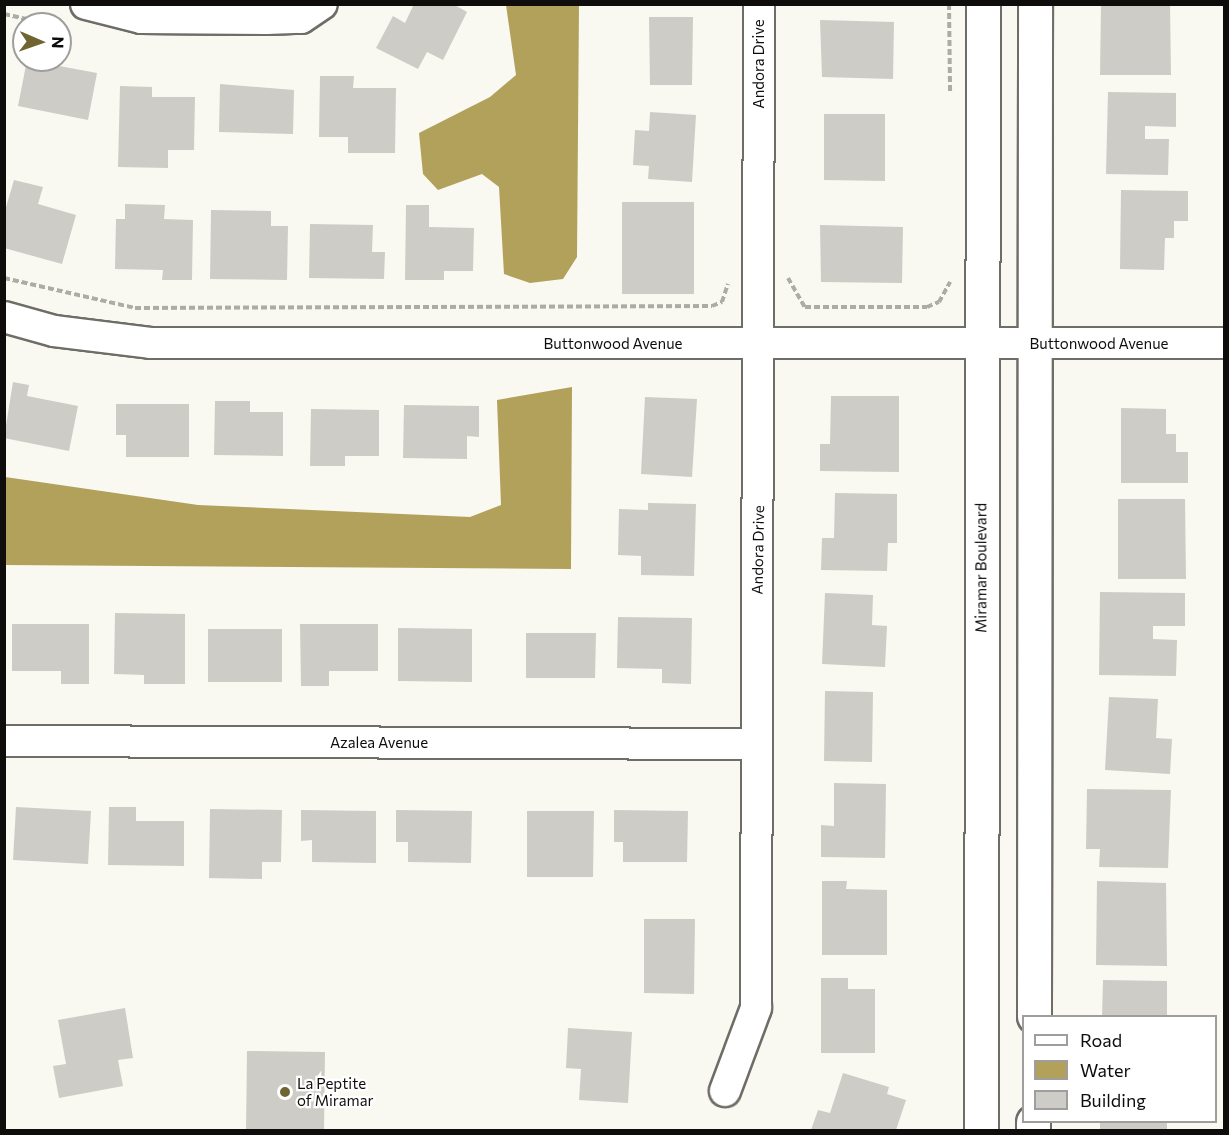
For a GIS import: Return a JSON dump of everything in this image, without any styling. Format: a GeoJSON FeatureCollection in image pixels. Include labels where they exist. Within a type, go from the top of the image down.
{"type":"FeatureCollection","features":[{"type":"Feature","properties":{"kind":"street"},"geometry":{"type":"LineString","coordinates":[[86,4],[141,18],[266,19],[301,18],[322,5]]}},
{"type":"Feature","properties":{"kind":"street","name":"Andora Drive"},"geometry":{"type":"LineString","coordinates":[[725,1091],[756,1008],[754,744],[761,342],[759,4]]}},
{"type":"Feature","properties":{"kind":"street","name":"Miramar Boulevard"},"geometry":{"type":"LineString","coordinates":[[981,1131],[983,4]]}},
{"type":"Feature","properties":{"kind":"street"},"geometry":{"type":"LineString","coordinates":[[1034,1015],[1032,345],[1035,4]]}},
{"type":"Feature","properties":{"kind":"street","name":"Buttonwood Avenue"},"geometry":{"type":"LineString","coordinates":[[4,316],[54,331],[150,343],[761,342],[982,345],[1224,343]]}},
{"type":"Feature","properties":{"kind":"street","name":"Azalea Avenue"},"geometry":{"type":"LineString","coordinates":[[4,741],[754,744]]}},
{"type":"Feature","properties":{"kind":"path"},"geometry":{"type":"LineString","coordinates":[[949,4],[950,98]]}},
{"type":"Feature","properties":{"kind":"path"},"geometry":{"type":"LineString","coordinates":[[788,266],[788,278],[805,307],[927,307],[939,302],[950,284],[950,272]]}},
{"type":"Feature","properties":{"kind":"path"},"geometry":{"type":"LineString","coordinates":[[4,278],[135,308],[712,306],[722,302],[729,280]]}},
{"type":"Feature","properties":{"kind":"water"},"geometry":{"type":"Polygon","coordinates":[[[506,5],[579,5],[577,257],[563,279],[530,283],[504,274],[499,187],[482,174],[438,190],[423,174],[419,133],[490,97],[516,75],[506,5]]]}},
{"type":"Feature","properties":{"kind":"water"},"geometry":{"type":"Polygon","coordinates":[[[572,387],[571,569],[5,565],[5,477],[198,505],[470,517],[501,505],[497,400],[572,387]]]}},
{"type":"Feature","properties":{"kind":"building"},"geometry":{"type":"Polygon","coordinates":[[[414,4],[453,4],[467,12],[443,60],[427,52],[418,69],[376,48],[393,16],[405,23],[414,4]]]}},
{"type":"Feature","properties":{"kind":"building"},"geometry":{"type":"Polygon","coordinates":[[[1101,4],[1170,4],[1171,75],[1100,75],[1101,4]]]}},
{"type":"Feature","properties":{"kind":"building"},"geometry":{"type":"Polygon","coordinates":[[[649,17],[693,17],[692,85],[650,85],[649,17]]]}},
{"type":"Feature","properties":{"kind":"building"},"geometry":{"type":"Polygon","coordinates":[[[820,20],[894,22],[893,79],[822,77],[820,20]]]}},
{"type":"Feature","properties":{"kind":"building"},"geometry":{"type":"Polygon","coordinates":[[[72,68],[97,73],[88,120],[18,106],[25,72],[72,72],[72,68]]]}},
{"type":"Feature","properties":{"kind":"building"},"geometry":{"type":"Polygon","coordinates":[[[320,76],[354,76],[353,88],[396,88],[395,153],[348,153],[348,137],[319,137],[320,76]]]}},
{"type":"Feature","properties":{"kind":"building"},"geometry":{"type":"Polygon","coordinates":[[[220,84],[294,90],[293,134],[219,132],[220,84]]]}},
{"type":"Feature","properties":{"kind":"building"},"geometry":{"type":"Polygon","coordinates":[[[120,86],[152,87],[152,97],[195,97],[194,150],[168,150],[168,168],[118,167],[120,86]]]}},
{"type":"Feature","properties":{"kind":"building"},"geometry":{"type":"Polygon","coordinates":[[[1108,92],[1176,93],[1176,127],[1145,126],[1145,139],[1169,139],[1168,175],[1106,174],[1108,92]]]}},
{"type":"Feature","properties":{"kind":"building"},"geometry":{"type":"Polygon","coordinates":[[[650,112],[696,115],[692,182],[648,179],[649,166],[633,165],[635,130],[649,131],[650,112]]]}},
{"type":"Feature","properties":{"kind":"building"},"geometry":{"type":"Polygon","coordinates":[[[824,114],[885,114],[885,181],[824,180],[824,114]]]}},
{"type":"Feature","properties":{"kind":"building"},"geometry":{"type":"Polygon","coordinates":[[[14,180],[43,187],[38,204],[76,215],[62,264],[4,248],[4,214],[14,180]]]}},
{"type":"Feature","properties":{"kind":"building"},"geometry":{"type":"Polygon","coordinates":[[[1121,190],[1188,191],[1188,221],[1174,221],[1174,238],[1165,238],[1164,270],[1120,269],[1121,190]]]}},
{"type":"Feature","properties":{"kind":"building"},"geometry":{"type":"Polygon","coordinates":[[[622,202],[694,202],[694,294],[622,294],[622,202]]]}},
{"type":"Feature","properties":{"kind":"building"},"geometry":{"type":"Polygon","coordinates":[[[125,204],[165,205],[164,219],[193,220],[192,280],[162,280],[163,270],[115,269],[116,219],[125,219],[125,204]]]}},
{"type":"Feature","properties":{"kind":"building"},"geometry":{"type":"Polygon","coordinates":[[[406,205],[429,205],[429,227],[474,228],[473,271],[444,271],[444,280],[405,280],[406,205]]]}},
{"type":"Feature","properties":{"kind":"building"},"geometry":{"type":"Polygon","coordinates":[[[211,210],[271,211],[271,226],[288,226],[287,280],[210,279],[211,210]]]}},
{"type":"Feature","properties":{"kind":"building"},"geometry":{"type":"Polygon","coordinates":[[[310,224],[373,225],[372,252],[385,252],[384,279],[309,278],[310,224]]]}},
{"type":"Feature","properties":{"kind":"building"},"geometry":{"type":"Polygon","coordinates":[[[820,225],[903,227],[902,283],[821,282],[820,225]]]}},
{"type":"Feature","properties":{"kind":"building"},"geometry":{"type":"Polygon","coordinates":[[[13,382],[29,385],[27,396],[78,406],[69,451],[4,438],[13,382]]]}},
{"type":"Feature","properties":{"kind":"building"},"geometry":{"type":"Polygon","coordinates":[[[831,396],[899,396],[899,472],[820,471],[820,444],[830,444],[831,396]]]}},
{"type":"Feature","properties":{"kind":"building"},"geometry":{"type":"Polygon","coordinates":[[[645,397],[697,399],[692,477],[641,474],[645,397]]]}},
{"type":"Feature","properties":{"kind":"building"},"geometry":{"type":"Polygon","coordinates":[[[215,401],[250,401],[250,412],[283,412],[283,456],[214,455],[215,401]]]}},
{"type":"Feature","properties":{"kind":"building"},"geometry":{"type":"Polygon","coordinates":[[[116,404],[189,404],[189,457],[126,457],[126,435],[116,435],[116,404]]]}},
{"type":"Feature","properties":{"kind":"building"},"geometry":{"type":"Polygon","coordinates":[[[404,405],[479,406],[479,437],[467,436],[467,459],[403,458],[404,405]]]}},
{"type":"Feature","properties":{"kind":"building"},"geometry":{"type":"Polygon","coordinates":[[[1121,408],[1166,409],[1166,434],[1176,434],[1176,452],[1188,452],[1188,483],[1121,483],[1121,408]]]}},
{"type":"Feature","properties":{"kind":"building"},"geometry":{"type":"Polygon","coordinates":[[[311,409],[379,410],[379,456],[345,456],[345,466],[310,466],[311,409]]]}},
{"type":"Feature","properties":{"kind":"building"},"geometry":{"type":"Polygon","coordinates":[[[835,493],[897,494],[897,543],[888,543],[887,571],[821,570],[822,538],[834,538],[835,493]]]}},
{"type":"Feature","properties":{"kind":"building"},"geometry":{"type":"Polygon","coordinates":[[[1118,499],[1185,499],[1186,579],[1118,579],[1118,499]]]}},
{"type":"Feature","properties":{"kind":"building"},"geometry":{"type":"Polygon","coordinates":[[[648,503],[696,504],[694,576],[641,575],[641,556],[618,555],[619,509],[648,510],[648,503]]]}},
{"type":"Feature","properties":{"kind":"building"},"geometry":{"type":"Polygon","coordinates":[[[1100,592],[1185,593],[1185,626],[1153,626],[1153,639],[1177,640],[1176,676],[1099,675],[1100,592]]]}},
{"type":"Feature","properties":{"kind":"building"},"geometry":{"type":"Polygon","coordinates":[[[825,593],[873,595],[872,625],[887,626],[885,667],[822,664],[825,593]]]}},
{"type":"Feature","properties":{"kind":"building"},"geometry":{"type":"Polygon","coordinates":[[[115,613],[185,614],[185,684],[144,684],[144,675],[114,674],[115,613]]]}},
{"type":"Feature","properties":{"kind":"building"},"geometry":{"type":"Polygon","coordinates":[[[618,617],[692,618],[691,684],[662,683],[662,669],[617,668],[618,617]]]}},
{"type":"Feature","properties":{"kind":"building"},"geometry":{"type":"Polygon","coordinates":[[[12,624],[89,624],[89,684],[61,684],[61,671],[12,671],[12,624]]]}},
{"type":"Feature","properties":{"kind":"building"},"geometry":{"type":"Polygon","coordinates":[[[300,624],[378,624],[378,671],[329,671],[329,686],[301,686],[300,624]]]}},
{"type":"Feature","properties":{"kind":"building"},"geometry":{"type":"Polygon","coordinates":[[[398,628],[472,629],[472,682],[398,681],[398,628]]]}},
{"type":"Feature","properties":{"kind":"building"},"geometry":{"type":"Polygon","coordinates":[[[208,629],[282,629],[282,682],[208,682],[208,629]]]}},
{"type":"Feature","properties":{"kind":"building"},"geometry":{"type":"Polygon","coordinates":[[[526,633],[596,633],[595,678],[526,678],[526,633]]]}},
{"type":"Feature","properties":{"kind":"building"},"geometry":{"type":"Polygon","coordinates":[[[825,691],[873,692],[872,762],[824,761],[825,691]]]}},
{"type":"Feature","properties":{"kind":"building"},"geometry":{"type":"Polygon","coordinates":[[[1109,697],[1158,699],[1156,738],[1172,739],[1170,774],[1105,770],[1109,697]]]}},
{"type":"Feature","properties":{"kind":"building"},"geometry":{"type":"Polygon","coordinates":[[[834,783],[886,784],[885,858],[821,857],[821,825],[834,826],[834,783]]]}},
{"type":"Feature","properties":{"kind":"building"},"geometry":{"type":"Polygon","coordinates":[[[1087,789],[1171,790],[1168,868],[1099,867],[1100,849],[1086,849],[1087,789]]]}},
{"type":"Feature","properties":{"kind":"building"},"geometry":{"type":"Polygon","coordinates":[[[16,807],[91,811],[88,864],[13,860],[16,807]]]}},
{"type":"Feature","properties":{"kind":"building"},"geometry":{"type":"Polygon","coordinates":[[[109,807],[136,807],[136,821],[184,821],[184,866],[108,865],[109,807]]]}},
{"type":"Feature","properties":{"kind":"building"},"geometry":{"type":"Polygon","coordinates":[[[210,809],[282,810],[281,862],[262,862],[262,879],[209,878],[210,809]]]}},
{"type":"Feature","properties":{"kind":"building"},"geometry":{"type":"Polygon","coordinates":[[[301,810],[376,811],[376,863],[312,862],[312,840],[301,841],[301,810]]]}},
{"type":"Feature","properties":{"kind":"building"},"geometry":{"type":"Polygon","coordinates":[[[396,810],[472,811],[471,863],[408,862],[408,842],[396,842],[396,810]]]}},
{"type":"Feature","properties":{"kind":"building"},"geometry":{"type":"Polygon","coordinates":[[[614,810],[688,811],[687,862],[623,862],[623,842],[614,842],[614,810]]]}},
{"type":"Feature","properties":{"kind":"building"},"geometry":{"type":"Polygon","coordinates":[[[527,811],[594,811],[593,877],[527,877],[527,811]]]}},
{"type":"Feature","properties":{"kind":"building"},"geometry":{"type":"Polygon","coordinates":[[[822,881],[847,881],[846,889],[887,890],[887,955],[822,955],[822,881]]]}},
{"type":"Feature","properties":{"kind":"building"},"geometry":{"type":"Polygon","coordinates":[[[1097,881],[1166,883],[1167,966],[1096,965],[1097,881]]]}},
{"type":"Feature","properties":{"kind":"building"},"geometry":{"type":"Polygon","coordinates":[[[644,919],[695,919],[694,994],[644,993],[644,919]]]}},
{"type":"Feature","properties":{"kind":"building"},"geometry":{"type":"Polygon","coordinates":[[[821,978],[848,978],[848,989],[875,989],[875,1053],[821,1053],[821,978]]]}},
{"type":"Feature","properties":{"kind":"building"},"geometry":{"type":"Polygon","coordinates":[[[1103,980],[1167,981],[1167,1015],[1102,1015],[1103,980]]]}},
{"type":"Feature","properties":{"kind":"building"},"geometry":{"type":"Polygon","coordinates":[[[125,1008],[133,1058],[118,1060],[123,1086],[59,1098],[53,1066],[66,1064],[58,1020],[125,1008]]]}},
{"type":"Feature","properties":{"kind":"building"},"geometry":{"type":"Polygon","coordinates":[[[568,1028],[632,1032],[628,1103],[579,1100],[581,1069],[566,1068],[568,1028]]]}},
{"type":"Feature","properties":{"kind":"building","name":"La Peptite of Miramar"},"geometry":{"type":"Polygon","coordinates":[[[247,1051],[325,1052],[324,1130],[246,1130],[247,1051]]]}},
{"type":"Feature","properties":{"kind":"building"},"geometry":{"type":"Polygon","coordinates":[[[843,1073],[889,1087],[887,1094],[906,1100],[896,1130],[811,1130],[818,1110],[830,1113],[843,1073]]]}},
{"type":"Feature","properties":{"kind":"building"},"geometry":{"type":"Polygon","coordinates":[[[1100,1123],[1167,1123],[1167,1130],[1100,1130],[1100,1123]]]}},
{"type":"Feature","properties":{"kind":"place","name":"La Peptite of Miramar"},"geometry":{"type":"Point","coordinates":[285,1092]}}]}
